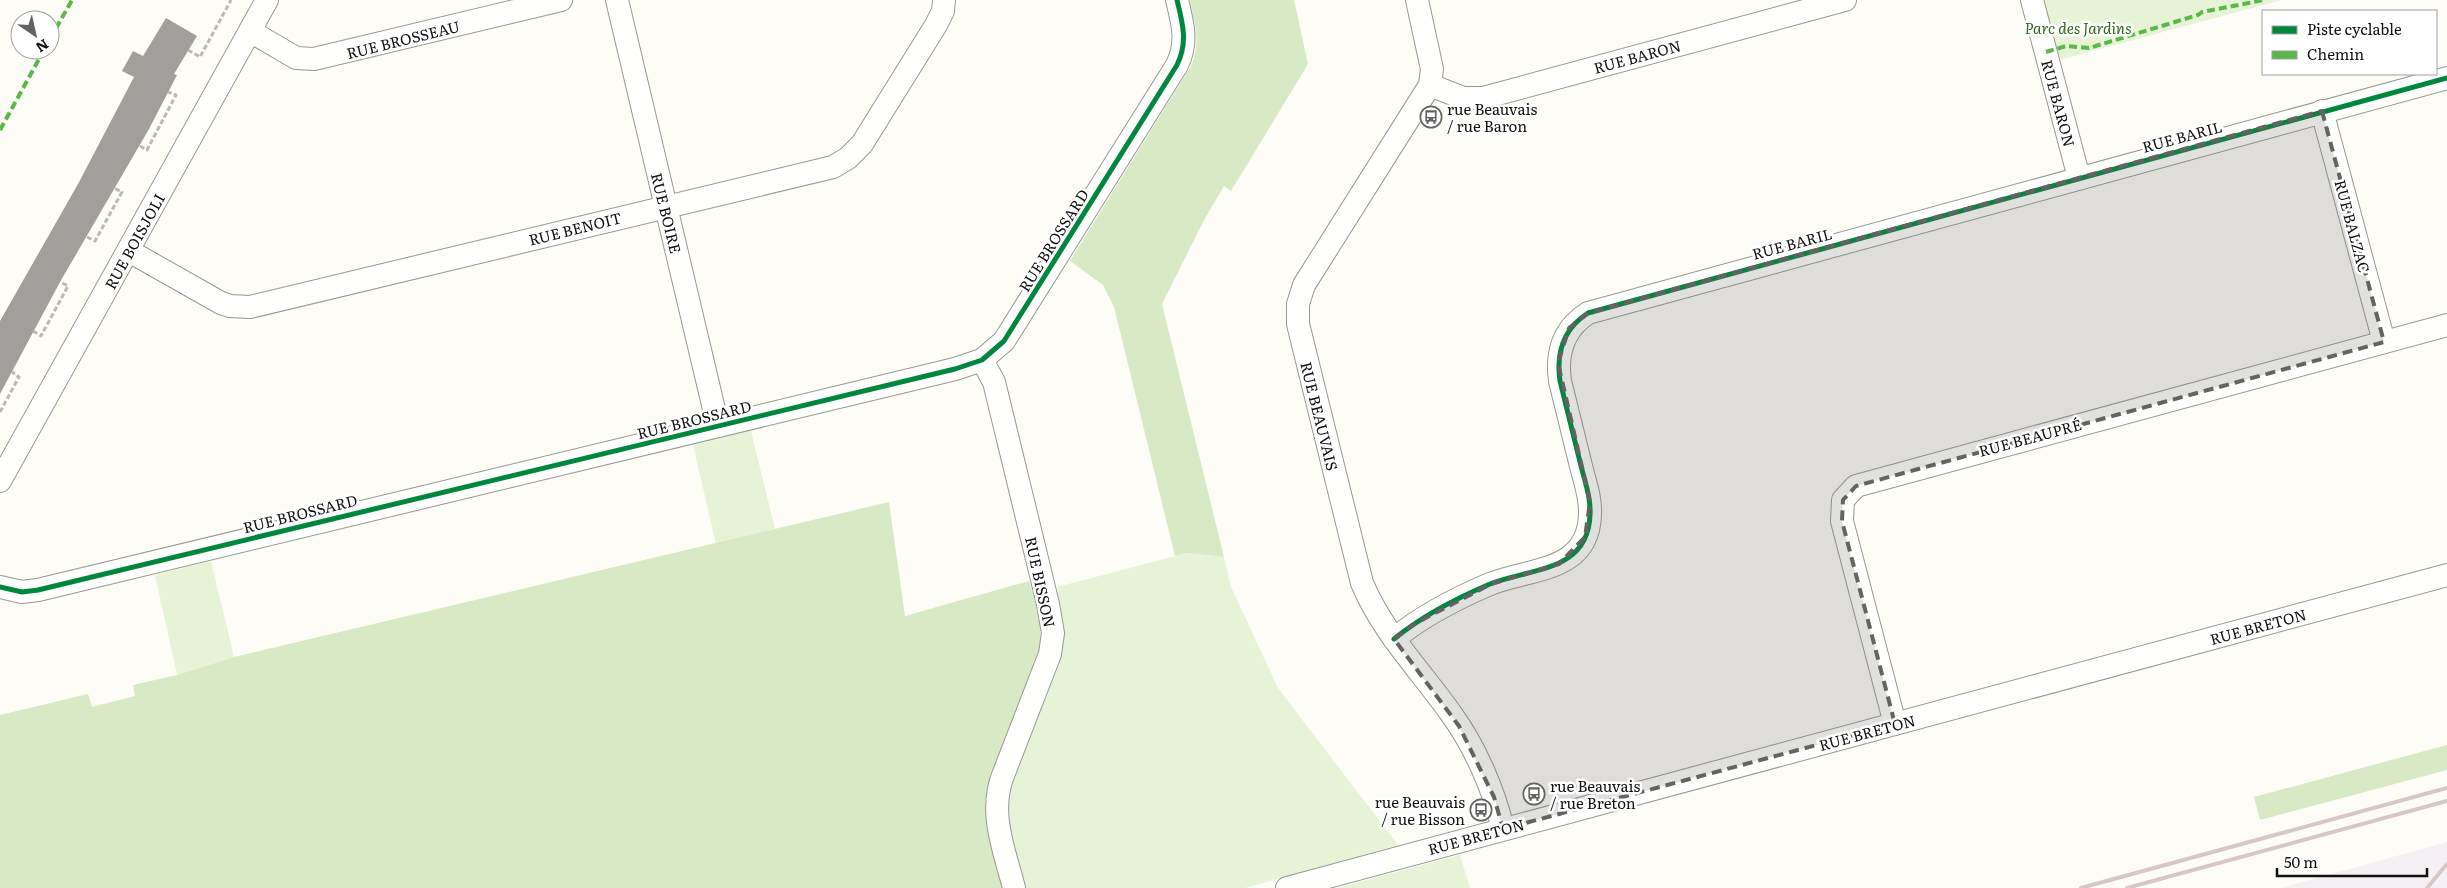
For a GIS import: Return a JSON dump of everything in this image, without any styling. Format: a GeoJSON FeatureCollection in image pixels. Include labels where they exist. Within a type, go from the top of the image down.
{"type":"FeatureCollection","features":[{"type":"Feature","properties":{"kind":"street","name":"RUE BOISJOLI"},"geometry":{"type":"LineString","coordinates":[[0,481],[130,251],[267,0]]}},
{"type":"Feature","properties":{"kind":"street","name":"RUE BROSSEAU"},"geometry":{"type":"LineString","coordinates":[[250,31],[296,58],[314,59],[561,0]]}},
{"type":"Feature","properties":{"kind":"street","name":"RUE BOIRE"},"geometry":{"type":"LineString","coordinates":[[618,0],[718,426]]}},
{"type":"Feature","properties":{"kind":"street","name":"RUE BENOIT"},"geometry":{"type":"LineString","coordinates":[[130,251],[221,303],[230,306],[250,307],[827,168],[848,158],[862,144],[936,25],[943,10],[944,0]]}},
{"type":"Feature","properties":{"kind":"street","name":"RUE BROSSARD"},"geometry":{"type":"LineString","coordinates":[[0,587],[22,592],[38,590],[718,426],[982,360],[1004,341],[1176,66],[1184,46],[1185,36],[1177,0]]}},
{"type":"Feature","properties":{"kind":"street"},"geometry":{"type":"LineString","coordinates":[[1417,0],[1432,69],[1430,85]]}},
{"type":"Feature","properties":{"kind":"street","name":"RUE BARON"},"geometry":{"type":"LineString","coordinates":[[1430,85],[1463,98],[1483,98],[1844,0]]}},
{"type":"Feature","properties":{"kind":"street","name":"RUE BARON"},"geometry":{"type":"LineString","coordinates":[[2032,0],[2079,178]]}},
{"type":"Feature","properties":{"kind":"street","name":"RUE BARIL"},"geometry":{"type":"LineString","coordinates":[[1394,638],[1414,624],[1491,584],[1559,564],[1570,556],[1585,537],[1589,526],[1590,502],[1560,381],[1558,363],[1564,337],[1577,320],[1598,309],[2447,78]]}},
{"type":"Feature","properties":{"kind":"street","name":"RUE BEAUVAIS"},"geometry":{"type":"LineString","coordinates":[[1430,85],[1304,285],[1298,304],[1298,324],[1362,583],[1375,609],[1394,638],[1459,726],[1494,798],[1502,829]]}},
{"type":"Feature","properties":{"kind":"street","name":"RUE BALZAC"},"geometry":{"type":"LineString","coordinates":[[2322,111],[2384,342]]}},
{"type":"Feature","properties":{"kind":"street","name":"RUE BEAUPRÉ"},"geometry":{"type":"LineString","coordinates":[[1895,724],[1842,520],[1844,500],[1856,486],[2447,325]]}},
{"type":"Feature","properties":{"kind":"street","name":"RUE BISSON"},"geometry":{"type":"LineString","coordinates":[[982,360],[994,382],[1053,633],[1050,654],[1002,778],[996,799],[999,831],[1014,888]]}},
{"type":"Feature","properties":{"kind":"street","name":"RUE BRETON"},"geometry":{"type":"LineString","coordinates":[[1287,888],[2447,575]]}},
{"type":"Feature","properties":{"kind":"path"},"geometry":{"type":"LineString","coordinates":[[188,50],[200,57],[231,0]]}},
{"type":"Feature","properties":{"kind":"path"},"geometry":{"type":"LineString","coordinates":[[140,146],[147,150],[176,95],[168,92]]}},
{"type":"Feature","properties":{"kind":"path"},"geometry":{"type":"LineString","coordinates":[[87,237],[95,241],[122,192],[114,188]]}},
{"type":"Feature","properties":{"kind":"path"},"geometry":{"type":"LineString","coordinates":[[33,331],[41,336],[68,286],[60,282]]}},
{"type":"Feature","properties":{"kind":"path"},"geometry":{"type":"LineString","coordinates":[[0,412],[19,377],[12,372]]}},
{"type":"Feature","properties":{"kind":"highlighted area"},"geometry":{"type":"Polygon","coordinates":[[[2322,111],[2384,342],[1856,486],[1843,500],[1842,521],[1895,724],[1503,829],[1494,797],[1459,726],[1394,639],[1414,624],[1491,584],[1559,564],[1585,537],[1590,502],[1558,363],[1569,328],[1588,313],[2322,111]]]}},
{"type":"Feature","properties":{"kind":"shaded area"},"geometry":{"type":"Polygon","coordinates":[[[2447,842],[2447,888],[2281,888],[2447,842]]]}},
{"type":"Feature","properties":{"kind":"green space"},"geometry":{"type":"Polygon","coordinates":[[[1190,0],[1294,0],[1308,64],[1231,191],[1224,186],[1203,222],[1162,304],[1224,557],[1187,553],[1175,556],[1114,307],[1103,285],[1070,261],[1191,66],[1196,49],[1196,41],[1190,0]]]}},
{"type":"Feature","properties":{"kind":"green space","name":"Parc des Jardins"},"geometry":{"type":"Polygon","coordinates":[[[2043,0],[2282,0],[2059,60],[2043,0]]]}},
{"type":"Feature","properties":{"kind":"green space"},"geometry":{"type":"Polygon","coordinates":[[[751,431],[775,529],[716,544],[693,445],[751,431]]]}},
{"type":"Feature","properties":{"kind":"green space"},"geometry":{"type":"Polygon","coordinates":[[[889,502],[905,616],[1029,581],[1036,602],[1040,621],[1040,641],[1036,663],[993,771],[985,800],[990,844],[1002,888],[0,888],[0,715],[88,694],[92,707],[135,696],[133,685],[177,675],[234,657],[889,502]]]}},
{"type":"Feature","properties":{"kind":"green space"},"geometry":{"type":"Polygon","coordinates":[[[1187,553],[1224,557],[1231,587],[1278,688],[1398,845],[1245,888],[1025,888],[1006,809],[1009,790],[1062,651],[1063,626],[1057,587],[1187,553]]]}},
{"type":"Feature","properties":{"kind":"green space"},"geometry":{"type":"Polygon","coordinates":[[[211,561],[234,657],[177,675],[155,575],[211,561]]]}},
{"type":"Feature","properties":{"kind":"green space"},"geometry":{"type":"Polygon","coordinates":[[[2447,745],[2447,770],[2260,820],[2254,797],[2447,745]]]}},
{"type":"Feature","properties":{"kind":"green space"},"geometry":{"type":"Polygon","coordinates":[[[1460,855],[1470,888],[1337,888],[1460,855]]]}},
{"type":"Feature","properties":{"kind":"building"},"geometry":{"type":"Polygon","coordinates":[[[166,18],[197,36],[174,74],[177,75],[149,129],[60,282],[0,394],[0,321],[78,184],[134,77],[122,71],[133,51],[143,56],[166,18]]]}},
{"type":"Feature","properties":{"kind":"railway"},"geometry":{"type":"LineString","coordinates":[[2081,888],[2447,788]]}},
{"type":"Feature","properties":{"kind":"railway"},"geometry":{"type":"LineString","coordinates":[[2127,888],[2447,801]]}},
{"type":"Feature","properties":{"kind":"railway"},"geometry":{"type":"LineString","coordinates":[[2427,888],[2447,864]]}},
{"type":"Feature","properties":{"kind":"marked path"},"geometry":{"type":"LineString","coordinates":[[60,21],[72,0]]}},
{"type":"Feature","properties":{"kind":"marked path"},"geometry":{"type":"LineString","coordinates":[[2046,52],[2066,46],[2089,48],[2198,15],[2202,12],[2264,0]]}},
{"type":"Feature","properties":{"kind":"marked path"},"geometry":{"type":"LineString","coordinates":[[0,130],[38,60]]}},
{"type":"Feature","properties":{"kind":"cycle path"},"geometry":{"type":"LineString","coordinates":[[0,587],[22,592],[38,590],[955,369],[982,360],[1004,341],[1177,65],[1183,41],[1183,25],[1177,0]]}},
{"type":"Feature","properties":{"kind":"cycle path"},"geometry":{"type":"LineString","coordinates":[[1394,639],[1428,615],[1465,595],[1490,584],[1554,565],[1568,558],[1579,548],[1587,534],[1590,502],[1560,381],[1559,361],[1563,342],[1567,334],[1579,319],[1588,313],[2447,78]]}},
{"type":"Feature","properties":{"kind":"place","name":"rue Beauvais / rue Baron"},"geometry":{"type":"Point","coordinates":[1431,117]}},
{"type":"Feature","properties":{"kind":"place","name":"rue Beauvais / rue Breton"},"geometry":{"type":"Point","coordinates":[1534,794]}},
{"type":"Feature","properties":{"kind":"place","name":"rue Beauvais / rue Bisson"},"geometry":{"type":"Point","coordinates":[1481,810]}}]}
